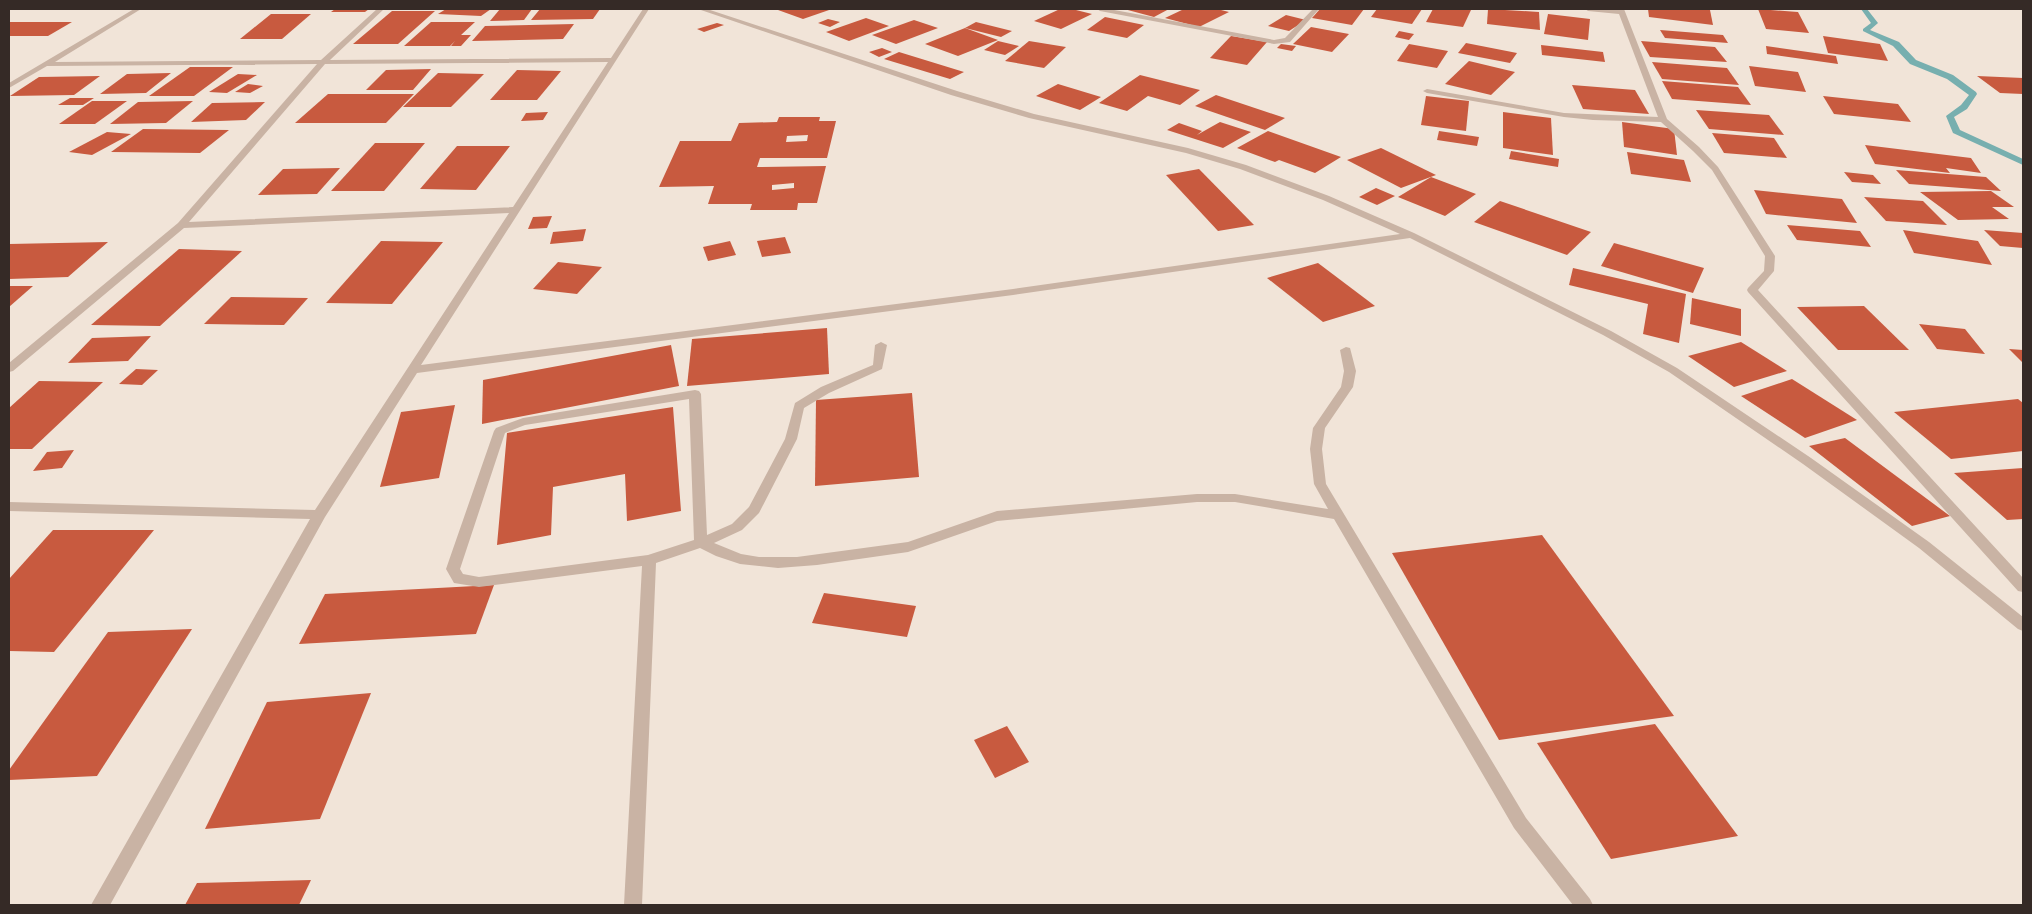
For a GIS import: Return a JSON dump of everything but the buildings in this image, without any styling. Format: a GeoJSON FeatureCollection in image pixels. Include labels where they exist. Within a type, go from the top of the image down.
{"type":"FeatureCollection","features":[{"type":"Feature","properties":{"kind":"street"},"geometry":{"type":"LineString","coordinates":[[9,86],[138,9]]}},
{"type":"Feature","properties":{"kind":"street"},"geometry":{"type":"LineString","coordinates":[[9,369],[181,225],[324,61],[381,9]]}},
{"type":"Feature","properties":{"kind":"street"},"geometry":{"type":"LineString","coordinates":[[100,905],[319,515],[646,9]]}},
{"type":"Feature","properties":{"kind":"street"},"geometry":{"type":"LineString","coordinates":[[701,9],[945,90],[1023,113],[1188,151],[1243,167],[1326,198],[1410,235],[1607,333],[1673,370],[1807,461],[1924,545],[2023,625]]}},
{"type":"Feature","properties":{"kind":"street"},"geometry":{"type":"LineString","coordinates":[[1100,9],[1274,42],[1287,40],[1316,9]]}},
{"type":"Feature","properties":{"kind":"street"},"geometry":{"type":"LineString","coordinates":[[1588,9],[1621,10],[1663,120],[1696,149],[1715,169],[1732,193],[1770,256],[1772,266],[1767,275],[1752,290],[2023,587]]}},
{"type":"Feature","properties":{"kind":"street"},"geometry":{"type":"LineString","coordinates":[[44,64],[613,60]]}},
{"type":"Feature","properties":{"kind":"street"},"geometry":{"type":"LineString","coordinates":[[1428,90],[1564,115],[1663,120]]}},
{"type":"Feature","properties":{"kind":"street"},"geometry":{"type":"LineString","coordinates":[[181,225],[515,210]]}},
{"type":"Feature","properties":{"kind":"street"},"geometry":{"type":"LineString","coordinates":[[412,370],[1013,292],[1410,235]]}},
{"type":"Feature","properties":{"kind":"street"},"geometry":{"type":"LineString","coordinates":[[701,542],[694,394],[523,422],[500,431],[452,569],[459,579],[479,582],[649,560],[701,542],[737,527],[754,510],[791,439],[798,406],[825,390],[878,368],[881,345]]}},
{"type":"Feature","properties":{"kind":"street"},"geometry":{"type":"LineString","coordinates":[[1346,350],[1350,371],[1347,387],[1318,428],[1316,449],[1320,484],[1520,823],[1584,905]]}},
{"type":"Feature","properties":{"kind":"street"},"geometry":{"type":"LineString","coordinates":[[701,542],[720,554],[746,561],[784,564],[922,544],[975,521],[1007,515],[1197,498],[1235,498],[1338,515]]}},
{"type":"Feature","properties":{"kind":"street"},"geometry":{"type":"LineString","coordinates":[[9,506],[319,515]]}},
{"type":"Feature","properties":{"kind":"street"},"geometry":{"type":"LineString","coordinates":[[633,905],[649,560]]}},
{"type":"Feature","properties":{"kind":"waterway"},"geometry":{"type":"LineString","coordinates":[[1864,9],[1875,23],[1865,30],[1896,44],[1913,62],[1950,77],[1973,94],[1964,107],[1950,116],[1956,131],[2023,162]]}}]}
